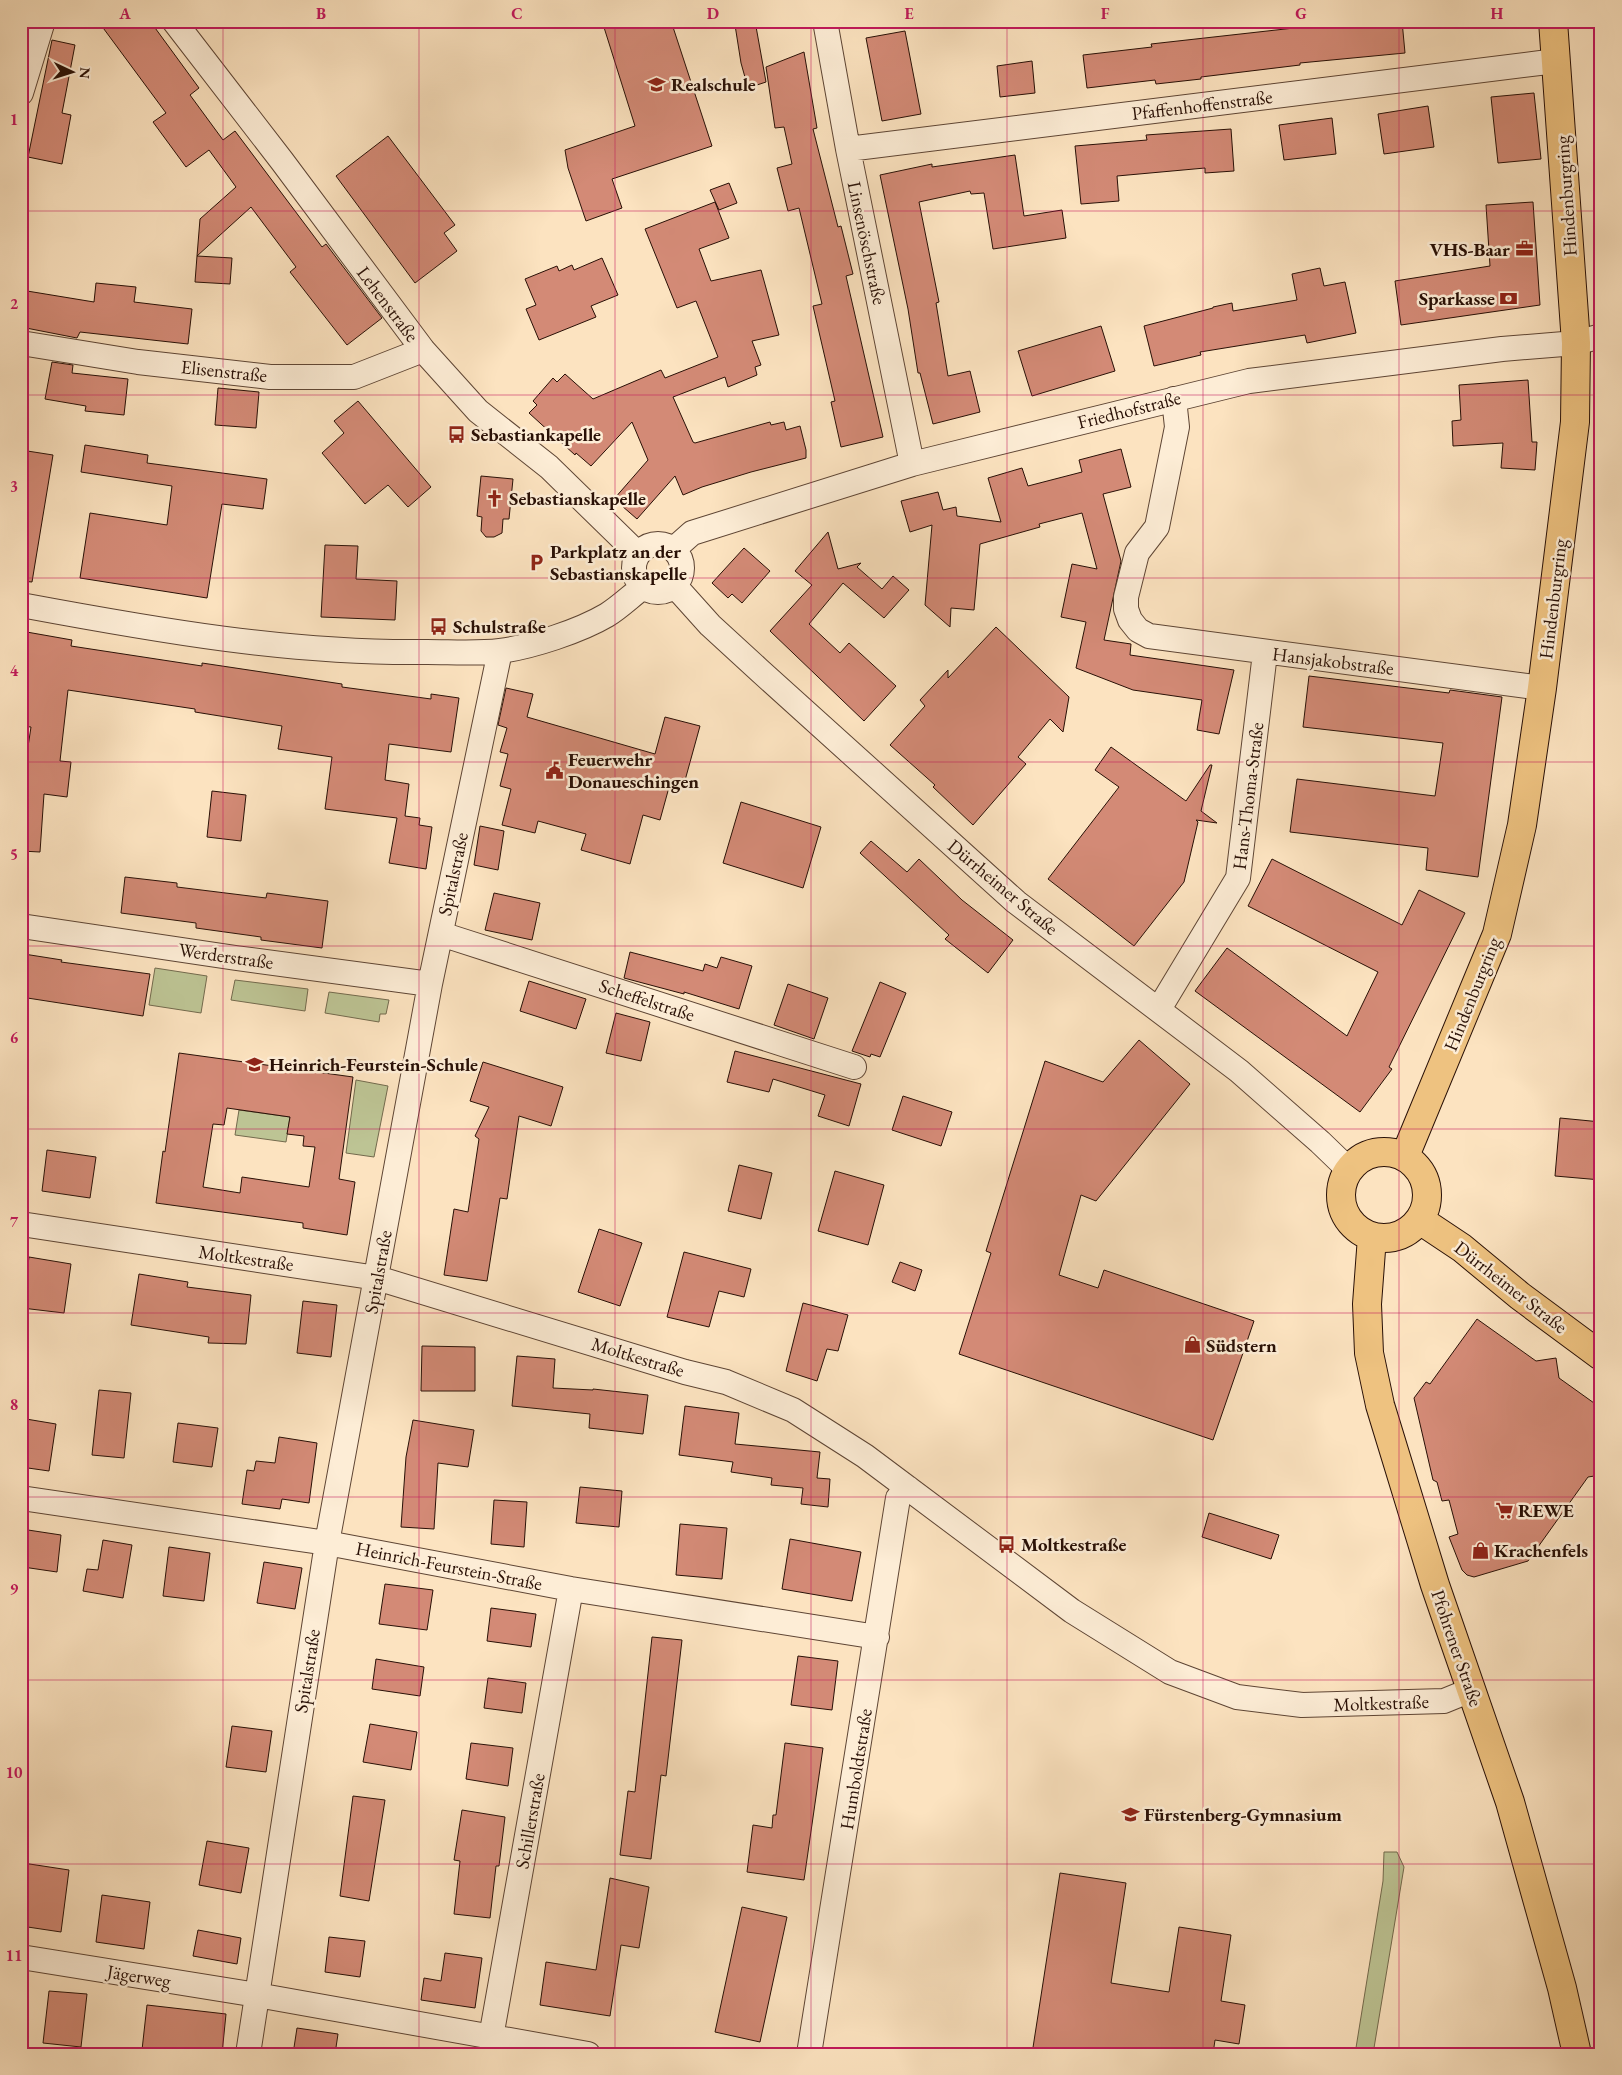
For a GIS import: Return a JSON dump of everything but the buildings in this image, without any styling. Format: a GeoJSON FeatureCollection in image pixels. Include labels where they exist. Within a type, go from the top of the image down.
{"type":"FeatureCollection","features":[{"type":"Feature","properties":{"kind":"main road","name":"Hindenburgring"},"geometry":{"type":"LineString","coordinates":[[1405,1156],[1497,934],[1522,825],[1542,688],[1576,422],[1589,340],[1556,61],[1553,21]]}},
{"type":"Feature","properties":{"kind":"main road"},"geometry":{"type":"LineString","coordinates":[[1388,1151],[1405,1156],[1420,1170],[1427,1188],[1425,1211],[1420,1220],[1408,1232],[1398,1237],[1385,1239],[1372,1237],[1361,1232],[1348,1221],[1342,1207],[1340,1192],[1343,1179],[1348,1170],[1367,1154],[1388,1151]]}},
{"type":"Feature","properties":{"kind":"main road","name":"Dürrheimer Straße"},"geometry":{"type":"LineString","coordinates":[[1420,1220],[1462,1248],[1520,1296],[1601,1356]]}},
{"type":"Feature","properties":{"kind":"main road","name":"Pfohrener Straße"},"geometry":{"type":"LineString","coordinates":[[1372,1237],[1367,1304],[1369,1353],[1380,1405],[1435,1585],[1510,1802],[1562,1988],[1577,2054]]}},
{"type":"Feature","properties":{"kind":"street"},"geometry":{"type":"LineString","coordinates":[[21,93],[43,21]]}},
{"type":"Feature","properties":{"kind":"street","name":"Lehenstraße"},"geometry":{"type":"LineString","coordinates":[[174,21],[282,161],[422,350],[478,411],[549,468],[638,554]]}},
{"type":"Feature","properties":{"kind":"street","name":"Linsenöschstraße"},"geometry":{"type":"LineString","coordinates":[[825,21],[848,149],[912,464]]}},
{"type":"Feature","properties":{"kind":"street","name":"Pfaffenhoffenstraße"},"geometry":{"type":"LineString","coordinates":[[848,149],[1556,61]]}},
{"type":"Feature","properties":{"kind":"street","name":"Friedhofstraße"},"geometry":{"type":"LineString","coordinates":[[674,549],[692,533],[912,464],[1249,381],[1492,350],[1589,340]]}},
{"type":"Feature","properties":{"kind":"street","name":"Elisenstraße"},"geometry":{"type":"LineString","coordinates":[[21,343],[138,362],[270,377],[354,377],[422,350]]}},
{"type":"Feature","properties":{"kind":"street","name":"Hansjakobstraße"},"geometry":{"type":"LineString","coordinates":[[1174,399],[1177,428],[1157,527],[1137,553],[1126,597],[1126,608],[1130,620],[1138,630],[1149,636],[1542,688]]}},
{"type":"Feature","properties":{"kind":"street"},"geometry":{"type":"LineString","coordinates":[[655,543],[665,544],[674,549],[680,557],[682,567],[681,577],[674,586],[659,592],[643,587],[637,580],[634,572],[634,563],[638,554],[645,547],[655,543]]}},
{"type":"Feature","properties":{"kind":"street","name":"Dürrheimer Straße"},"geometry":{"type":"LineString","coordinates":[[674,586],[710,625],[1016,902],[1239,1071],[1320,1142],[1348,1170]]}},
{"type":"Feature","properties":{"kind":"street"},"geometry":{"type":"LineString","coordinates":[[21,605],[126,625],[240,641],[374,653],[500,651],[581,628],[608,614],[643,587]]}},
{"type":"Feature","properties":{"kind":"street","name":"Spitalstraße"},"geometry":{"type":"LineString","coordinates":[[248,2054],[326,1544],[377,1278],[430,984],[500,651]]}},
{"type":"Feature","properties":{"kind":"street","name":"Hans-Thoma-Straße"},"geometry":{"type":"LineString","coordinates":[[1159,1009],[1238,878],[1265,652]]}},
{"type":"Feature","properties":{"kind":"street","name":"Werderstraße"},"geometry":{"type":"LineString","coordinates":[[21,926],[430,984]]}},
{"type":"Feature","properties":{"kind":"street","name":"Scheffelstraße"},"geometry":{"type":"LineString","coordinates":[[441,934],[854,1067]]}},
{"type":"Feature","properties":{"kind":"street","name":"Moltkestraße"},"geometry":{"type":"LineString","coordinates":[[21,1224],[377,1278],[685,1372],[726,1382],[793,1410],[865,1456],[1072,1611],[1170,1672],[1238,1697],[1302,1705],[1388,1703],[1444,1701],[1471,1690]]}},
{"type":"Feature","properties":{"kind":"street","name":"Humboldtstraße"},"geometry":{"type":"LineString","coordinates":[[810,2054],[898,1498],[908,1488]]}},
{"type":"Feature","properties":{"kind":"street","name":"Heinrich-Feurstein-Straße"},"geometry":{"type":"LineString","coordinates":[[21,1498],[326,1544],[571,1589],[877,1637]]}},
{"type":"Feature","properties":{"kind":"street","name":"Schillerstraße"},"geometry":{"type":"LineString","coordinates":[[490,2045],[571,1589]]}},
{"type":"Feature","properties":{"kind":"street","name":"Jägerweg"},"geometry":{"type":"LineString","coordinates":[[21,1957],[257,1994],[490,2045],[588,2054]]}},
{"type":"Feature","properties":{"kind":"green space"},"geometry":{"type":"Polygon","coordinates":[[[155,968],[207,976],[201,1013],[149,1005],[155,968]]]}},
{"type":"Feature","properties":{"kind":"green space"},"geometry":{"type":"Polygon","coordinates":[[[235,980],[308,989],[305,1011],[231,1000],[235,980]]]}},
{"type":"Feature","properties":{"kind":"green space"},"geometry":{"type":"Polygon","coordinates":[[[329,992],[389,1000],[386,1014],[380,1014],[379,1022],[325,1013],[329,992]]]}},
{"type":"Feature","properties":{"kind":"green space"},"geometry":{"type":"Polygon","coordinates":[[[356,1080],[388,1086],[374,1157],[346,1153],[356,1080]]]}},
{"type":"Feature","properties":{"kind":"green space"},"geometry":{"type":"Polygon","coordinates":[[[239,1110],[290,1117],[286,1142],[235,1135],[239,1110]]]}},
{"type":"Feature","properties":{"kind":"green space"},"geometry":{"type":"Polygon","coordinates":[[[1384,1852],[1397,1852],[1404,1867],[1373,2054],[1355,2054],[1383,1881],[1384,1852]]]}},
{"type":"Feature","properties":{"kind":"place","name":"Realschule"},"geometry":{"type":"Point","coordinates":[657,84]}},
{"type":"Feature","properties":{"kind":"place","name":"VHS-Baar"},"geometry":{"type":"Point","coordinates":[1524,249]}},
{"type":"Feature","properties":{"kind":"place","name":"Sparkasse"},"geometry":{"type":"Point","coordinates":[1509,298]}},
{"type":"Feature","properties":{"kind":"place","name":"Sebastiankapelle"},"geometry":{"type":"Point","coordinates":[457,434]}},
{"type":"Feature","properties":{"kind":"place","name":"Sebastianskapelle"},"geometry":{"type":"Point","coordinates":[495,498]}},
{"type":"Feature","properties":{"kind":"place","name":"Parkplatz an der Sebastianskapelle"},"geometry":{"type":"Point","coordinates":[536,562]}},
{"type":"Feature","properties":{"kind":"place","name":"Schulstraße"},"geometry":{"type":"Point","coordinates":[439,626]}},
{"type":"Feature","properties":{"kind":"place","name":"Feuerwehr Donaueschingen"},"geometry":{"type":"Point","coordinates":[554,770]}},
{"type":"Feature","properties":{"kind":"place","name":"Heinrich-Feurstein-Schule"},"geometry":{"type":"Point","coordinates":[255,1064]}},
{"type":"Feature","properties":{"kind":"place","name":"Südstern"},"geometry":{"type":"Point","coordinates":[1192,1345]}},
{"type":"Feature","properties":{"kind":"place","name":"REWE"},"geometry":{"type":"Point","coordinates":[1504,1510]}},
{"type":"Feature","properties":{"kind":"place","name":"Moltkestraße"},"geometry":{"type":"Point","coordinates":[1007,1544]}},
{"type":"Feature","properties":{"kind":"place","name":"Krachenfels"},"geometry":{"type":"Point","coordinates":[1480,1550]}},
{"type":"Feature","properties":{"kind":"place","name":"Fürstenberg-Gymnasium"},"geometry":{"type":"Point","coordinates":[1130,1814]}}]}
